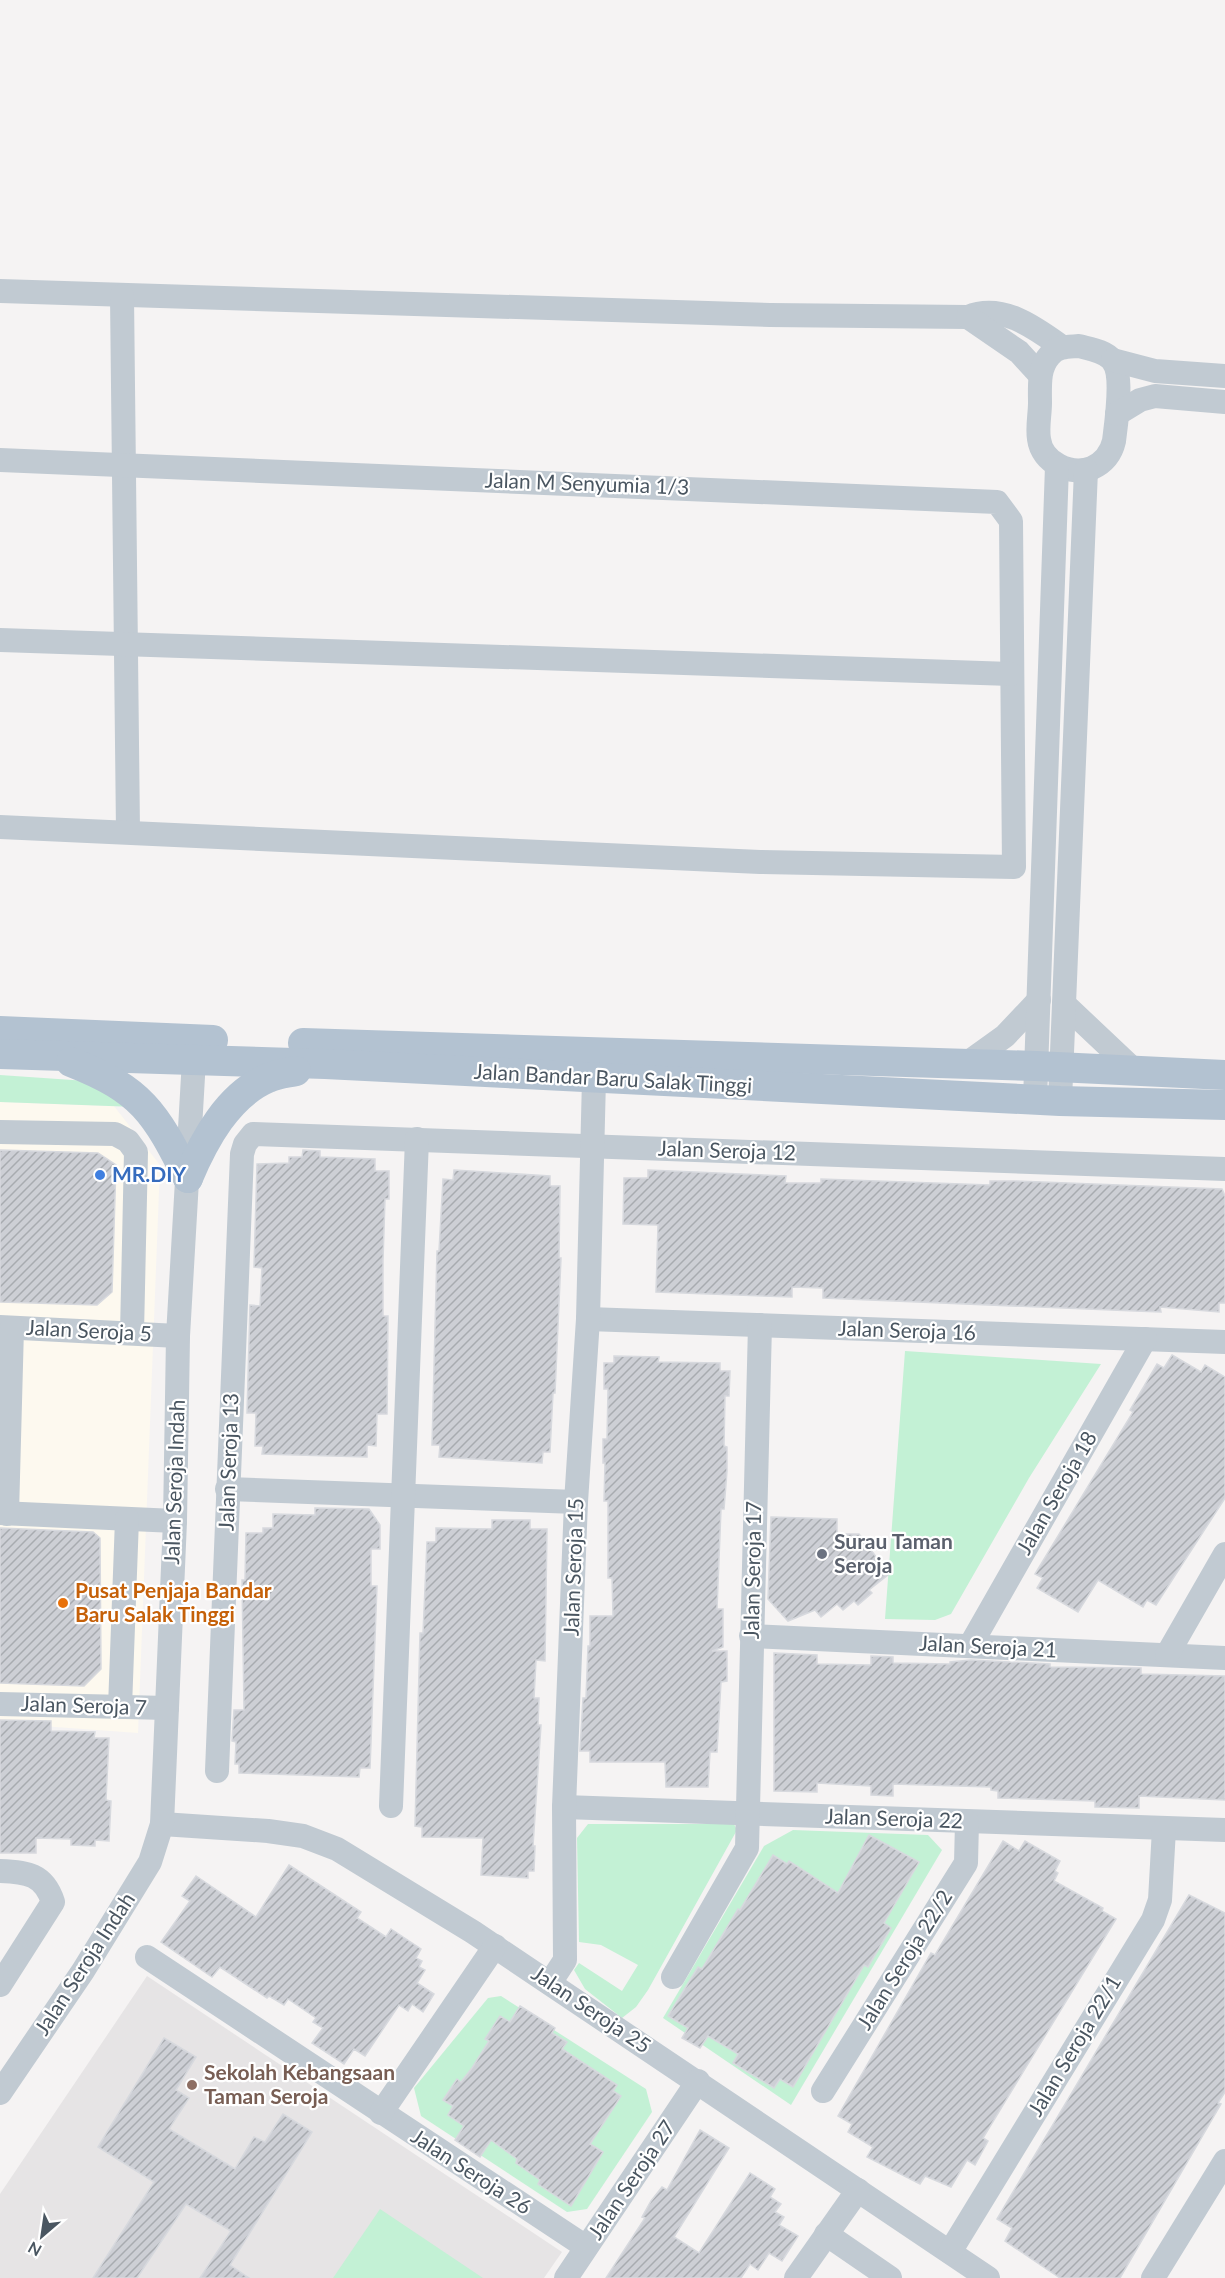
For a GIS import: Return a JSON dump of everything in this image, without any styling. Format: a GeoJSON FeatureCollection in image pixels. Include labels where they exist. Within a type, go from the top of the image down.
{"type":"FeatureCollection","features":[{"type":"Feature","properties":{"kind":"main road","name":"Jalan Bandar Baru Salak Tinggi"},"geometry":{"type":"LineString","coordinates":[[0,1031],[325,1064],[1047,1100],[1225,1105]]}},
{"type":"Feature","properties":{"kind":"main road","name":"Jalan Bandar Baru Salak Tinggi"},"geometry":{"type":"LineString","coordinates":[[0,1054],[58,1056],[195,1050],[1049,1066],[1225,1075]]}},
{"type":"Feature","properties":{"kind":"main road"},"geometry":{"type":"LineString","coordinates":[[58,1056],[92,1070],[138,1099],[163,1130],[188,1178]]}},
{"type":"Feature","properties":{"kind":"main road"},"geometry":{"type":"LineString","coordinates":[[188,1178],[203,1142],[244,1093],[268,1077],[325,1064]]}},
{"type":"Feature","properties":{"kind":"street"},"geometry":{"type":"LineString","coordinates":[[0,291],[770,315],[968,317],[983,311],[1003,314],[1036,329],[1062,347]]}},
{"type":"Feature","properties":{"kind":"street"},"geometry":{"type":"LineString","coordinates":[[122,296],[128,832]]}},
{"type":"Feature","properties":{"kind":"street"},"geometry":{"type":"LineString","coordinates":[[968,317],[1019,352],[1040,375]]}},
{"type":"Feature","properties":{"kind":"street"},"geometry":{"type":"LineString","coordinates":[[1113,360],[1117,372],[1117,414],[1113,445],[1108,457],[1099,465],[1086,470],[1071,471],[1057,466],[1044,452],[1039,441],[1040,375],[1047,358],[1062,347],[1079,346],[1096,350],[1113,360],[1155,371],[1225,376]]}},
{"type":"Feature","properties":{"kind":"street"},"geometry":{"type":"LineString","coordinates":[[1117,414],[1140,400],[1155,396],[1225,402]]}},
{"type":"Feature","properties":{"kind":"street","name":"Jalan M Senyumia 1/3"},"geometry":{"type":"LineString","coordinates":[[0,460],[997,502],[1011,521],[1011,674]]}},
{"type":"Feature","properties":{"kind":"street"},"geometry":{"type":"LineString","coordinates":[[1049,1066],[1039,1000],[1057,466]]}},
{"type":"Feature","properties":{"kind":"street"},"geometry":{"type":"LineString","coordinates":[[1047,1100],[1049,1066],[1064,1004],[1086,470]]}},
{"type":"Feature","properties":{"kind":"street"},"geometry":{"type":"LineString","coordinates":[[0,640],[1011,674],[1014,867],[759,862],[0,827]]}},
{"type":"Feature","properties":{"kind":"street"},"geometry":{"type":"LineString","coordinates":[[966,1064],[1005,1036],[1039,1000]]}},
{"type":"Feature","properties":{"kind":"street"},"geometry":{"type":"LineString","coordinates":[[1064,1004],[1135,1071]]}},
{"type":"Feature","properties":{"kind":"street","name":"Jalan Seroja Indah"},"geometry":{"type":"LineString","coordinates":[[0,2093],[82,1971],[138,1882],[156,1849],[162,1824],[175,1521],[178,1336],[195,1050]]}},
{"type":"Feature","properties":{"kind":"street","name":"Jalan Seroja 15"},"geometry":{"type":"LineString","coordinates":[[550,1983],[564,1960],[564,1807],[576,1502],[588,1319],[594,1079]]}},
{"type":"Feature","properties":{"kind":"street"},"geometry":{"type":"LineString","coordinates":[[0,1132],[115,1134],[128,1141],[136,1152],[132,1333]]}},
{"type":"Feature","properties":{"kind":"street","name":"Jalan Seroja 12"},"geometry":{"type":"LineString","coordinates":[[242,1154],[245,1143],[253,1134],[1225,1169]]}},
{"type":"Feature","properties":{"kind":"street"},"geometry":{"type":"LineString","coordinates":[[391,1806],[417,1139]]}},
{"type":"Feature","properties":{"kind":"street","name":"Jalan Seroja 13"},"geometry":{"type":"LineString","coordinates":[[218,1771],[227,1489],[242,1154]]}},
{"type":"Feature","properties":{"kind":"street","name":"Jalan Seroja 16"},"geometry":{"type":"LineString","coordinates":[[588,1319],[1225,1342]]}},
{"type":"Feature","properties":{"kind":"street","name":"Jalan Seroja 17"},"geometry":{"type":"LineString","coordinates":[[674,1977],[747,1848],[746,1814],[760,1325]]}},
{"type":"Feature","properties":{"kind":"street"},"geometry":{"type":"LineString","coordinates":[[6,1328],[3,1514],[175,1521]]}},
{"type":"Feature","properties":{"kind":"street","name":"Jalan Seroja 5"},"geometry":{"type":"LineString","coordinates":[[6,1328],[178,1336]]}},
{"type":"Feature","properties":{"kind":"street","name":"Jalan Seroja 18"},"geometry":{"type":"LineString","coordinates":[[970,1646],[1145,1339]]}},
{"type":"Feature","properties":{"kind":"street"},"geometry":{"type":"LineString","coordinates":[[227,1489],[576,1502]]}},
{"type":"Feature","properties":{"kind":"street"},"geometry":{"type":"LineString","coordinates":[[120,1707],[127,1519]]}},
{"type":"Feature","properties":{"kind":"street"},"geometry":{"type":"LineString","coordinates":[[1167,1655],[1225,1554]]}},
{"type":"Feature","properties":{"kind":"street","name":"Jalan Seroja 21"},"geometry":{"type":"LineString","coordinates":[[751,1636],[1225,1658]]}},
{"type":"Feature","properties":{"kind":"street","name":"Jalan Seroja 7"},"geometry":{"type":"LineString","coordinates":[[0,1704],[167,1708]]}},
{"type":"Feature","properties":{"kind":"street","name":"Jalan Seroja 22"},"geometry":{"type":"LineString","coordinates":[[564,1807],[1225,1830]]}},
{"type":"Feature","properties":{"kind":"street","name":"Jalan Seroja 22/2"},"geometry":{"type":"LineString","coordinates":[[823,2091],[966,1863],[967,1822]]}},
{"type":"Feature","properties":{"kind":"street","name":"Jalan Seroja 25"},"geometry":{"type":"LineString","coordinates":[[162,1824],[268,1831],[303,1836],[337,1849],[495,1946],[988,2278]]}},
{"type":"Feature","properties":{"kind":"street","name":"Jalan Seroja 22/1"},"geometry":{"type":"LineString","coordinates":[[950,2252],[1153,1920],[1160,1900],[1164,1828]]}},
{"type":"Feature","properties":{"kind":"street"},"geometry":{"type":"LineString","coordinates":[[0,1871],[26,1872],[48,1887],[53,1902],[0,1985]]}},
{"type":"Feature","properties":{"kind":"street"},"geometry":{"type":"LineString","coordinates":[[381,2113],[495,1946]]}},
{"type":"Feature","properties":{"kind":"street","name":"Jalan Seroja 26"},"geometry":{"type":"LineString","coordinates":[[147,1957],[586,2247]]}},
{"type":"Feature","properties":{"kind":"street","name":"Jalan Seroja 27"},"geometry":{"type":"LineString","coordinates":[[566,2278],[698,2081]]}},
{"type":"Feature","properties":{"kind":"street"},"geometry":{"type":"LineString","coordinates":[[1153,2278],[1225,2161]]}},
{"type":"Feature","properties":{"kind":"street"},"geometry":{"type":"LineString","coordinates":[[796,2278],[858,2190]]}},
{"type":"Feature","properties":{"kind":"street"},"geometry":{"type":"LineString","coordinates":[[826,2234],[890,2278]]}},
{"type":"Feature","properties":{"kind":"shaded area"},"geometry":{"type":"Polygon","coordinates":[[[0,1102],[114,1106],[160,1165],[138,1733],[0,1723],[0,1102]]]}},
{"type":"Feature","properties":{"kind":"shaded area","name":"Sekolah Kebangsaan Taman Seroja"},"geometry":{"type":"Polygon","coordinates":[[[147,1976],[562,2252],[544,2278],[0,2278],[0,2194],[147,1976]]]}},
{"type":"Feature","properties":{"kind":"green space"},"geometry":{"type":"Polygon","coordinates":[[[0,1075],[87,1081],[136,1107],[0,1102],[0,1075]]]}},
{"type":"Feature","properties":{"kind":"green space"},"geometry":{"type":"Polygon","coordinates":[[[905,1351],[1101,1364],[1029,1478],[951,1614],[935,1620],[885,1619],[905,1351]]]}},
{"type":"Feature","properties":{"kind":"green space"},"geometry":{"type":"Polygon","coordinates":[[[588,1824],[734,1824],[737,1830],[648,1990],[636,2007],[622,2018],[585,1989],[574,1970],[579,1963],[622,1991],[638,1965],[601,1945],[579,1942],[577,1838],[588,1824]]]}},
{"type":"Feature","properties":{"kind":"green space"},"geometry":{"type":"Polygon","coordinates":[[[793,1830],[928,1835],[942,1850],[791,2105],[663,2018],[764,1846],[793,1830]]]}},
{"type":"Feature","properties":{"kind":"green space"},"geometry":{"type":"Polygon","coordinates":[[[501,1996],[646,2089],[652,2112],[587,2209],[567,2212],[421,2116],[414,2088],[488,1998],[501,1996]]]}},
{"type":"Feature","properties":{"kind":"green space"},"geometry":{"type":"Polygon","coordinates":[[[380,2209],[483,2278],[333,2278],[380,2209]]]}},
{"type":"Feature","properties":{"kind":"building"},"geometry":{"type":"Polygon","coordinates":[[[0,1150],[98,1153],[116,1165],[112,1292],[97,1305],[0,1302],[0,1150]]]}},
{"type":"Feature","properties":{"kind":"building"},"geometry":{"type":"Polygon","coordinates":[[[303,1150],[320,1151],[320,1157],[375,1159],[375,1171],[389,1171],[389,1199],[385,1199],[383,1260],[383,1316],[388,1316],[387,1414],[377,1414],[376,1446],[367,1445],[367,1457],[262,1454],[263,1446],[255,1446],[256,1413],[247,1413],[250,1305],[260,1306],[262,1268],[254,1267],[257,1164],[289,1163],[289,1157],[302,1157],[303,1150]]]}},
{"type":"Feature","properties":{"kind":"building"},"geometry":{"type":"Polygon","coordinates":[[[454,1170],[550,1176],[550,1186],[560,1186],[559,1258],[561,1258],[555,1393],[553,1393],[550,1452],[543,1452],[542,1463],[439,1457],[440,1445],[432,1445],[437,1251],[439,1251],[443,1179],[453,1180],[454,1170]]]}},
{"type":"Feature","properties":{"kind":"building"},"geometry":{"type":"Polygon","coordinates":[[[648,1170],[786,1176],[785,1183],[821,1183],[821,1179],[990,1185],[990,1181],[1016,1181],[1222,1189],[1225,1196],[1225,1303],[1219,1303],[1219,1312],[1160,1307],[1161,1312],[823,1298],[823,1288],[792,1287],[792,1297],[656,1292],[658,1225],[623,1224],[624,1178],[648,1178],[648,1170]]]}},
{"type":"Feature","properties":{"kind":"building"},"geometry":{"type":"Polygon","coordinates":[[[1172,1355],[1201,1372],[1205,1365],[1225,1377],[1225,1498],[1156,1605],[1147,1600],[1143,1607],[1098,1580],[1078,1612],[1037,1588],[1043,1578],[1035,1574],[1133,1412],[1130,1410],[1157,1364],[1164,1368],[1172,1355]]]}},
{"type":"Feature","properties":{"kind":"building"},"geometry":{"type":"Polygon","coordinates":[[[614,1356],[659,1357],[658,1362],[720,1363],[720,1371],[730,1371],[729,1396],[725,1396],[724,1446],[727,1447],[727,1471],[724,1509],[721,1509],[717,1609],[723,1609],[723,1647],[712,1651],[727,1651],[727,1681],[721,1682],[717,1752],[710,1752],[708,1787],[666,1787],[665,1762],[590,1762],[590,1751],[580,1751],[583,1698],[586,1698],[588,1646],[590,1646],[590,1616],[613,1616],[612,1578],[608,1578],[608,1501],[604,1501],[603,1439],[607,1439],[608,1389],[604,1389],[604,1363],[614,1363],[614,1356]]]}},
{"type":"Feature","properties":{"kind":"building"},"geometry":{"type":"Polygon","coordinates":[[[315,1508],[369,1509],[380,1525],[380,1549],[371,1549],[371,1586],[377,1586],[370,1768],[360,1768],[359,1777],[239,1773],[239,1764],[235,1764],[236,1742],[232,1741],[234,1710],[244,1710],[242,1580],[245,1580],[246,1533],[263,1533],[263,1528],[273,1528],[273,1514],[315,1515],[315,1508]]]}},
{"type":"Feature","properties":{"kind":"building","name":"Surau Taman Seroja"},"geometry":{"type":"Polygon","coordinates":[[[771,1517],[837,1519],[837,1534],[859,1534],[889,1574],[869,1590],[872,1593],[858,1605],[854,1601],[843,1610],[837,1604],[821,1617],[815,1610],[788,1621],[768,1599],[771,1517]]]}},
{"type":"Feature","properties":{"kind":"building"},"geometry":{"type":"Polygon","coordinates":[[[492,1520],[530,1520],[530,1529],[547,1529],[545,1661],[536,1660],[534,1698],[539,1698],[538,1725],[541,1725],[533,1846],[535,1846],[534,1871],[528,1871],[528,1878],[481,1875],[483,1838],[422,1837],[422,1827],[415,1826],[420,1633],[423,1633],[427,1542],[436,1542],[436,1528],[492,1529],[492,1520]]]}},
{"type":"Feature","properties":{"kind":"building","name":"Pusat Penjaja Bandar Baru Salak Tinggi"},"geometry":{"type":"Polygon","coordinates":[[[0,1528],[93,1532],[100,1538],[101,1669],[84,1686],[0,1683],[0,1528]]]}},
{"type":"Feature","properties":{"kind":"building"},"geometry":{"type":"Polygon","coordinates":[[[774,1653],[817,1655],[817,1664],[871,1665],[871,1656],[893,1657],[893,1663],[950,1664],[950,1662],[971,1660],[1050,1664],[1050,1667],[1141,1668],[1141,1674],[1225,1676],[1225,1800],[1139,1796],[1139,1808],[1095,1807],[1095,1801],[998,1798],[998,1791],[991,1790],[991,1787],[893,1784],[893,1796],[871,1795],[871,1786],[817,1783],[817,1792],[774,1791],[774,1653]]]}},
{"type":"Feature","properties":{"kind":"building"},"geometry":{"type":"Polygon","coordinates":[[[0,1720],[51,1721],[51,1731],[95,1732],[94,1738],[109,1738],[106,1800],[111,1801],[109,1841],[95,1840],[95,1846],[71,1845],[71,1839],[36,1838],[36,1853],[0,1853],[0,1720]]]}},
{"type":"Feature","properties":{"kind":"building"},"geometry":{"type":"Polygon","coordinates":[[[869,1835],[919,1862],[884,1923],[891,1928],[868,1967],[864,1965],[793,2087],[780,2079],[774,2088],[733,2063],[738,2054],[708,2036],[700,2048],[682,2038],[688,2028],[668,2016],[698,1967],[702,1969],[773,1855],[787,1864],[789,1861],[838,1893],[869,1835]]]}},
{"type":"Feature","properties":{"kind":"building"},"geometry":{"type":"Polygon","coordinates":[[[1003,1841],[1019,1851],[1025,1841],[1060,1861],[1055,1871],[1058,1873],[1054,1881],[1103,1908],[1102,1911],[1116,1919],[983,2138],[988,2141],[975,2165],[967,2160],[951,2187],[925,2176],[920,2184],[867,2157],[873,2147],[848,2132],[852,2124],[838,2116],[931,1953],[935,1955],[1003,1841]]]}},
{"type":"Feature","properties":{"kind":"building"},"geometry":{"type":"Polygon","coordinates":[[[289,1865],[361,1912],[357,1918],[386,1937],[391,1929],[421,1949],[416,1958],[422,1961],[419,1967],[425,1970],[417,1983],[434,1994],[423,2012],[412,2004],[408,2011],[399,2005],[365,2056],[354,2049],[344,2064],[312,2043],[323,2028],[313,2022],[316,2018],[288,1999],[284,2005],[269,1996],[267,1998],[220,1967],[212,1977],[161,1942],[190,1901],[182,1896],[196,1876],[256,1917],[289,1865]]]}},
{"type":"Feature","properties":{"kind":"building"},"geometry":{"type":"Polygon","coordinates":[[[1189,1895],[1225,1913],[1225,2092],[1218,2103],[1221,2104],[1120,2278],[1060,2278],[1005,2241],[1012,2228],[997,2219],[1189,1895]]]}},
{"type":"Feature","properties":{"kind":"building"},"geometry":{"type":"Polygon","coordinates":[[[520,2006],[555,2028],[552,2033],[567,2042],[562,2049],[617,2085],[613,2091],[621,2096],[590,2144],[603,2152],[571,2206],[538,2184],[540,2180],[516,2163],[517,2159],[491,2140],[480,2157],[455,2140],[464,2126],[448,2115],[453,2106],[443,2100],[457,2079],[461,2082],[472,2068],[489,2041],[485,2039],[500,2016],[510,2022],[520,2006]]]}},
{"type":"Feature","properties":{"kind":"building","name":"Sekolah Kebangsaan Taman Seroja"},"geometry":{"type":"Polygon","coordinates":[[[164,2038],[196,2057],[176,2090],[189,2098],[169,2129],[235,2169],[254,2137],[265,2142],[283,2114],[312,2132],[230,2265],[249,2278],[200,2278],[231,2231],[186,2204],[137,2278],[93,2278],[154,2182],[98,2147],[164,2038]]]}},
{"type":"Feature","properties":{"kind":"building"},"geometry":{"type":"Polygon","coordinates":[[[700,2130],[729,2148],[674,2237],[699,2253],[750,2173],[775,2189],[770,2197],[781,2204],[775,2212],[784,2217],[779,2225],[798,2236],[782,2261],[769,2253],[758,2270],[750,2264],[741,2278],[606,2278],[645,2218],[642,2217],[651,2201],[662,2187],[667,2190],[700,2130]]]}},
{"type":"Feature","properties":{"kind":"place","name":"MR.DIY"},"geometry":{"type":"Point","coordinates":[100,1175]}},
{"type":"Feature","properties":{"kind":"place","name":"Surau Taman Seroja"},"geometry":{"type":"Point","coordinates":[822,1554]}},
{"type":"Feature","properties":{"kind":"place","name":"Pusat Penjaja Bandar Baru Salak Tinggi"},"geometry":{"type":"Point","coordinates":[63,1603]}},
{"type":"Feature","properties":{"kind":"place","name":"Sekolah Kebangsaan Taman Seroja"},"geometry":{"type":"Point","coordinates":[192,2085]}}]}
